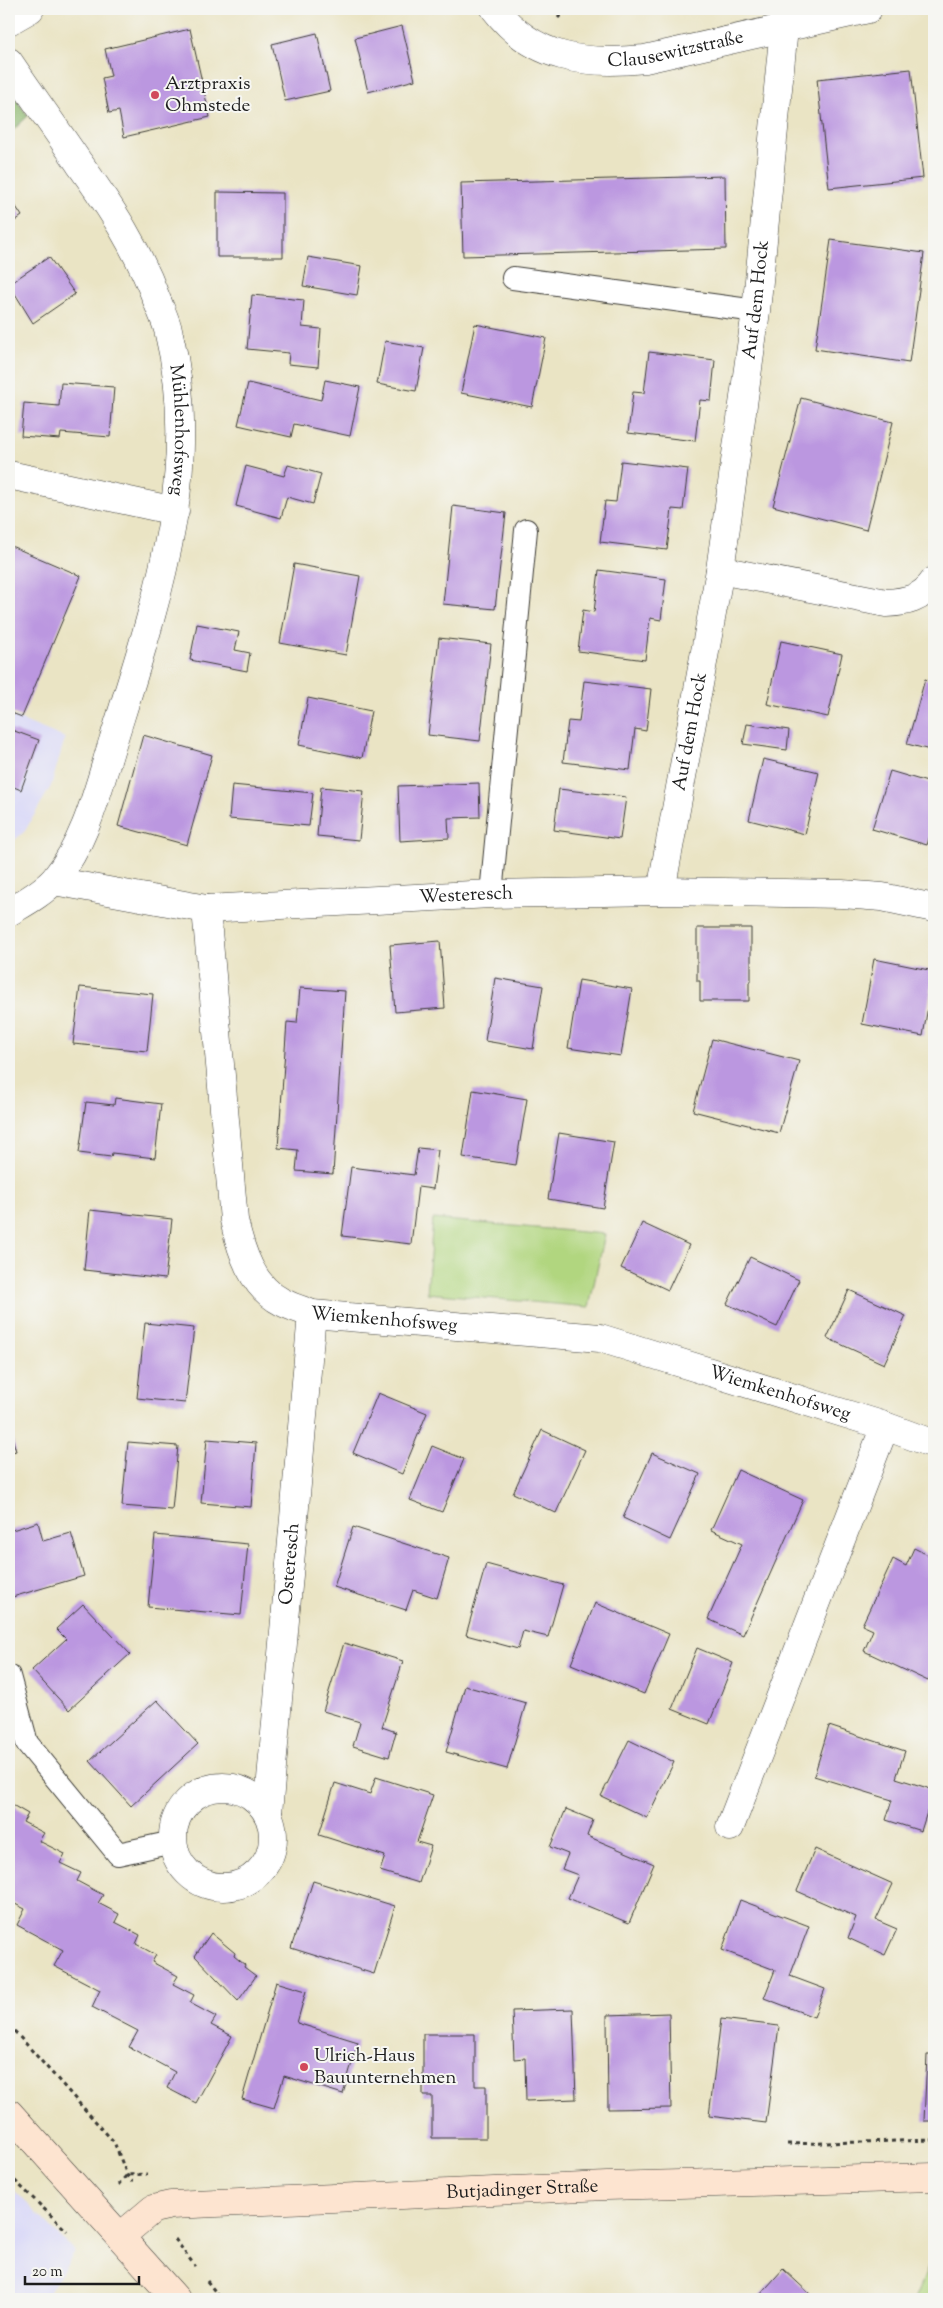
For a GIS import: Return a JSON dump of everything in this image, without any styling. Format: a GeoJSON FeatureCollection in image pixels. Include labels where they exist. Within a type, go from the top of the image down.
{"type":"FeatureCollection","features":[{"type":"Feature","properties":{"kind":"street"},"geometry":{"type":"LineString","coordinates":[[9,21],[30,9]]}},
{"type":"Feature","properties":{"kind":"street","name":"Clausewitzstraße"},"geometry":{"type":"LineString","coordinates":[[495,9],[519,34],[561,56],[587,61],[614,62],[645,59],[868,9]]}},
{"type":"Feature","properties":{"kind":"street","name":"Auf dem Hock"},"geometry":{"type":"LineString","coordinates":[[661,891],[720,570],[756,311],[784,28]]}},
{"type":"Feature","properties":{"kind":"street","name":"Mühlenhofsweg"},"geometry":{"type":"LineString","coordinates":[[9,62],[120,221],[147,272],[166,324],[180,392],[182,449],[175,511],[139,658],[87,821],[74,851],[54,881]]}},
{"type":"Feature","properties":{"kind":"street"},"geometry":{"type":"LineString","coordinates":[[9,475],[175,511]]}},
{"type":"Feature","properties":{"kind":"street"},"geometry":{"type":"LineString","coordinates":[[720,570],[886,603],[906,602],[927,592],[934,581]]}},
{"type":"Feature","properties":{"kind":"street"},"geometry":{"type":"LineString","coordinates":[[9,912],[27,902],[54,881]]}},
{"type":"Feature","properties":{"kind":"street","name":"Westeresch"},"geometry":{"type":"LineString","coordinates":[[54,881],[206,909],[491,894],[661,891],[842,894],[882,897],[934,908]]}},
{"type":"Feature","properties":{"kind":"street","name":"Wiemkenhofsweg"},"geometry":{"type":"LineString","coordinates":[[206,909],[234,1220],[242,1252],[256,1280],[281,1302],[312,1314],[600,1338],[885,1426],[934,1444]]}},
{"type":"Feature","properties":{"kind":"street","name":"Osteresch"},"geometry":{"type":"LineString","coordinates":[[173,1842],[178,1859],[193,1877],[200,1882],[215,1887],[231,1887],[252,1878],[268,1860],[273,1844],[272,1828],[268,1813],[312,1314]]}},
{"type":"Feature","properties":{"kind":"street"},"geometry":{"type":"LineString","coordinates":[[730,1827],[885,1426]]}},
{"type":"Feature","properties":{"kind":"street"},"geometry":{"type":"LineString","coordinates":[[173,1842],[174,1825],[182,1810],[193,1797],[208,1789],[226,1787],[242,1791],[257,1800],[268,1813]]}},
{"type":"Feature","properties":{"kind":"street"},"geometry":{"type":"LineString","coordinates":[[9,2113],[176,2299]]}},
{"type":"Feature","properties":{"kind":"street","name":"Butjadinger Straße"},"geometry":{"type":"LineString","coordinates":[[153,2209],[171,2205],[607,2186],[934,2177]]}},
{"type":"Feature","properties":{"kind":"street"},"geometry":{"type":"LineString","coordinates":[[121,2236],[153,2209]]}},
{"type":"Feature","properties":{"kind":"lane"},"geometry":{"type":"LineString","coordinates":[[513,278],[756,311]]}},
{"type":"Feature","properties":{"kind":"lane"},"geometry":{"type":"LineString","coordinates":[[491,894],[526,530]]}},
{"type":"Feature","properties":{"kind":"lane"},"geometry":{"type":"LineString","coordinates":[[9,1676],[27,1742],[118,1854],[173,1842]]}},
{"type":"Feature","properties":{"kind":"path"},"geometry":{"type":"LineString","coordinates":[[9,2025],[114,2142],[128,2175]]}},
{"type":"Feature","properties":{"kind":"path"},"geometry":{"type":"LineString","coordinates":[[153,2209],[199,2271]]}},
{"type":"Feature","properties":{"kind":"path"},"geometry":{"type":"LineString","coordinates":[[204,2278],[221,2299]]}},
{"type":"Feature","properties":{"kind":"shaded area"},"geometry":{"type":"Polygon","coordinates":[[[9,715],[65,738],[51,786],[25,831],[9,845],[9,715]]]}},
{"type":"Feature","properties":{"kind":"shaded area"},"geometry":{"type":"Polygon","coordinates":[[[9,2185],[75,2252],[45,2299],[9,2299],[9,2185]]]}},
{"type":"Feature","properties":{"kind":"green space"},"geometry":{"type":"Polygon","coordinates":[[[9,89],[28,116],[9,134],[9,89]]]}},
{"type":"Feature","properties":{"kind":"green space"},"geometry":{"type":"Polygon","coordinates":[[[433,1219],[605,1234],[589,1307],[427,1293],[433,1219]]]}},
{"type":"Feature","properties":{"kind":"green space"},"geometry":{"type":"Polygon","coordinates":[[[934,2254],[934,2299],[915,2299],[934,2254]]]}},
{"type":"Feature","properties":{"kind":"building"},"geometry":{"type":"Polygon","coordinates":[[[402,26],[415,80],[368,92],[355,38],[402,26]]]}},
{"type":"Feature","properties":{"kind":"building","name":"Arztpraxis Ohmstede"},"geometry":{"type":"Polygon","coordinates":[[[190,29],[210,117],[124,137],[119,111],[109,113],[102,78],[111,76],[105,49],[190,29]]]}},
{"type":"Feature","properties":{"kind":"building"},"geometry":{"type":"Polygon","coordinates":[[[317,33],[330,91],[285,101],[272,44],[317,33]]]}},
{"type":"Feature","properties":{"kind":"building"},"geometry":{"type":"Polygon","coordinates":[[[911,69],[923,178],[829,188],[817,79],[911,69]]]}},
{"type":"Feature","properties":{"kind":"building"},"geometry":{"type":"Polygon","coordinates":[[[725,176],[726,249],[463,256],[461,183],[725,176]]]}},
{"type":"Feature","properties":{"kind":"building"},"geometry":{"type":"Polygon","coordinates":[[[217,192],[283,193],[283,257],[217,257],[217,192]]]}},
{"type":"Feature","properties":{"kind":"building"},"geometry":{"type":"Polygon","coordinates":[[[9,196],[22,216],[9,225],[9,196]]]}},
{"type":"Feature","properties":{"kind":"building"},"geometry":{"type":"Polygon","coordinates":[[[831,240],[924,253],[909,363],[815,349],[831,240]]]}},
{"type":"Feature","properties":{"kind":"building"},"geometry":{"type":"Polygon","coordinates":[[[49,257],[75,294],[33,323],[9,284],[49,257]]]}},
{"type":"Feature","properties":{"kind":"building"},"geometry":{"type":"Polygon","coordinates":[[[308,257],[362,266],[357,295],[303,286],[308,257]]]}},
{"type":"Feature","properties":{"kind":"building"},"geometry":{"type":"Polygon","coordinates":[[[252,295],[304,300],[302,327],[321,329],[318,367],[288,364],[289,353],[247,349],[252,295]]]}},
{"type":"Feature","properties":{"kind":"building"},"geometry":{"type":"Polygon","coordinates":[[[475,324],[546,338],[532,407],[461,393],[475,324]]]}},
{"type":"Feature","properties":{"kind":"building"},"geometry":{"type":"Polygon","coordinates":[[[385,341],[424,348],[416,391],[377,384],[385,341]]]}},
{"type":"Feature","properties":{"kind":"building"},"geometry":{"type":"Polygon","coordinates":[[[649,352],[715,360],[711,401],[700,400],[695,441],[628,433],[633,392],[644,393],[649,352]]]}},
{"type":"Feature","properties":{"kind":"building"},"geometry":{"type":"Polygon","coordinates":[[[325,380],[360,387],[350,436],[294,424],[291,437],[238,425],[248,383],[321,400],[325,380]]]}},
{"type":"Feature","properties":{"kind":"building"},"geometry":{"type":"Polygon","coordinates":[[[61,383],[114,387],[110,437],[61,433],[60,439],[21,436],[24,403],[59,406],[61,383]]]}},
{"type":"Feature","properties":{"kind":"building"},"geometry":{"type":"Polygon","coordinates":[[[801,398],[893,422],[866,530],[773,506],[801,398]]]}},
{"type":"Feature","properties":{"kind":"building"},"geometry":{"type":"Polygon","coordinates":[[[621,461],[688,469],[683,510],[672,509],[667,550],[600,542],[605,501],[616,502],[621,461]]]}},
{"type":"Feature","properties":{"kind":"building"},"geometry":{"type":"Polygon","coordinates":[[[288,465],[321,474],[313,504],[287,497],[281,518],[236,506],[246,466],[284,476],[288,465]]]}},
{"type":"Feature","properties":{"kind":"building"},"geometry":{"type":"Polygon","coordinates":[[[453,506],[506,513],[495,609],[443,604],[453,506]]]}},
{"type":"Feature","properties":{"kind":"building"},"geometry":{"type":"Polygon","coordinates":[[[11,546],[81,576],[22,717],[9,712],[9,551],[11,546]]]}},
{"type":"Feature","properties":{"kind":"building"},"geometry":{"type":"Polygon","coordinates":[[[294,564],[360,576],[346,655],[280,643],[294,564]]]}},
{"type":"Feature","properties":{"kind":"building"},"geometry":{"type":"Polygon","coordinates":[[[599,570],[666,579],[661,620],[650,618],[645,660],[578,651],[583,610],[594,612],[599,570]]]}},
{"type":"Feature","properties":{"kind":"building"},"geometry":{"type":"Polygon","coordinates":[[[197,624],[239,632],[235,650],[250,653],[247,671],[190,660],[197,624]]]}},
{"type":"Feature","properties":{"kind":"building"},"geometry":{"type":"Polygon","coordinates":[[[439,638],[491,644],[480,741],[428,735],[439,638]]]}},
{"type":"Feature","properties":{"kind":"building"},"geometry":{"type":"Polygon","coordinates":[[[781,641],[842,654],[828,717],[767,704],[781,641]]]}},
{"type":"Feature","properties":{"kind":"building"},"geometry":{"type":"Polygon","coordinates":[[[925,679],[934,682],[934,751],[907,744],[925,679]]]}},
{"type":"Feature","properties":{"kind":"building"},"geometry":{"type":"Polygon","coordinates":[[[584,681],[651,689],[646,731],[635,729],[630,770],[563,762],[568,721],[579,722],[584,681]]]}},
{"type":"Feature","properties":{"kind":"building"},"geometry":{"type":"Polygon","coordinates":[[[308,698],[371,711],[362,758],[299,745],[308,698]]]}},
{"type":"Feature","properties":{"kind":"building"},"geometry":{"type":"Polygon","coordinates":[[[747,724],[789,730],[787,750],[743,744],[747,724]]]}},
{"type":"Feature","properties":{"kind":"building"},"geometry":{"type":"Polygon","coordinates":[[[9,729],[39,740],[21,790],[9,785],[9,729]]]}},
{"type":"Feature","properties":{"kind":"building"},"geometry":{"type":"Polygon","coordinates":[[[143,735],[212,755],[187,845],[118,826],[143,735]]]}},
{"type":"Feature","properties":{"kind":"building"},"geometry":{"type":"Polygon","coordinates":[[[763,759],[819,772],[805,834],[749,820],[763,759]]]}},
{"type":"Feature","properties":{"kind":"building"},"geometry":{"type":"Polygon","coordinates":[[[890,771],[934,784],[934,822],[927,845],[872,829],[890,771]]]}},
{"type":"Feature","properties":{"kind":"building"},"geometry":{"type":"Polygon","coordinates":[[[479,783],[480,817],[448,818],[449,838],[400,841],[398,786],[479,783]]]}},
{"type":"Feature","properties":{"kind":"building"},"geometry":{"type":"Polygon","coordinates":[[[232,785],[313,793],[309,826],[229,819],[232,785]]]}},
{"type":"Feature","properties":{"kind":"building"},"geometry":{"type":"Polygon","coordinates":[[[321,787],[364,791],[359,840],[317,836],[321,787]]]}},
{"type":"Feature","properties":{"kind":"building"},"geometry":{"type":"Polygon","coordinates":[[[559,789],[626,797],[620,839],[554,830],[559,789]]]}},
{"type":"Feature","properties":{"kind":"building"},"geometry":{"type":"Polygon","coordinates":[[[697,928],[751,928],[749,1001],[700,1001],[700,981],[697,981],[697,928]]]}},
{"type":"Feature","properties":{"kind":"building"},"geometry":{"type":"Polygon","coordinates":[[[440,941],[445,1008],[395,1012],[390,945],[440,941]]]}},
{"type":"Feature","properties":{"kind":"building"},"geometry":{"type":"Polygon","coordinates":[[[874,959],[934,971],[923,1036],[862,1024],[874,959]]]}},
{"type":"Feature","properties":{"kind":"building"},"geometry":{"type":"Polygon","coordinates":[[[495,978],[543,986],[533,1049],[485,1041],[495,978]]]}},
{"type":"Feature","properties":{"kind":"building"},"geometry":{"type":"Polygon","coordinates":[[[579,980],[632,989],[621,1056],[568,1048],[579,980]]]}},
{"type":"Feature","properties":{"kind":"building"},"geometry":{"type":"Polygon","coordinates":[[[80,987],[153,994],[147,1051],[73,1044],[80,987]]]}},
{"type":"Feature","properties":{"kind":"building"},"geometry":{"type":"Polygon","coordinates":[[[300,988],[345,991],[333,1174],[296,1171],[298,1150],[278,1148],[287,1022],[297,1023],[300,988]]]}},
{"type":"Feature","properties":{"kind":"building"},"geometry":{"type":"Polygon","coordinates":[[[712,1039],[799,1061],[779,1133],[693,1111],[712,1039]]]}},
{"type":"Feature","properties":{"kind":"building"},"geometry":{"type":"Polygon","coordinates":[[[473,1090],[527,1099],[516,1165],[463,1157],[473,1090]]]}},
{"type":"Feature","properties":{"kind":"building"},"geometry":{"type":"Polygon","coordinates":[[[115,1098],[161,1104],[155,1158],[112,1153],[111,1157],[79,1153],[86,1102],[114,1105],[115,1098]]]}},
{"type":"Feature","properties":{"kind":"building"},"geometry":{"type":"Polygon","coordinates":[[[559,1133],[614,1142],[603,1208],[548,1199],[559,1133]]]}},
{"type":"Feature","properties":{"kind":"building"},"geometry":{"type":"Polygon","coordinates":[[[418,1148],[438,1150],[433,1189],[418,1187],[411,1244],[342,1236],[351,1167],[414,1175],[418,1148]]]}},
{"type":"Feature","properties":{"kind":"building"},"geometry":{"type":"Polygon","coordinates":[[[90,1210],[172,1219],[165,1279],[84,1270],[90,1210]]]}},
{"type":"Feature","properties":{"kind":"building"},"geometry":{"type":"Polygon","coordinates":[[[642,1223],[689,1245],[668,1290],[621,1268],[642,1223]]]}},
{"type":"Feature","properties":{"kind":"building"},"geometry":{"type":"Polygon","coordinates":[[[750,1257],[799,1280],[777,1327],[727,1304],[750,1257]]]}},
{"type":"Feature","properties":{"kind":"building"},"geometry":{"type":"Polygon","coordinates":[[[849,1290],[906,1316],[884,1364],[827,1338],[849,1290]]]}},
{"type":"Feature","properties":{"kind":"building"},"geometry":{"type":"Polygon","coordinates":[[[145,1323],[194,1328],[185,1403],[137,1398],[145,1323]]]}},
{"type":"Feature","properties":{"kind":"building"},"geometry":{"type":"Polygon","coordinates":[[[378,1393],[427,1413],[402,1474],[353,1453],[378,1393]]]}},
{"type":"Feature","properties":{"kind":"building"},"geometry":{"type":"Polygon","coordinates":[[[9,1427],[16,1451],[9,1453],[9,1427]]]}},
{"type":"Feature","properties":{"kind":"building"},"geometry":{"type":"Polygon","coordinates":[[[542,1430],[585,1450],[556,1513],[513,1493],[542,1430]]]}},
{"type":"Feature","properties":{"kind":"building"},"geometry":{"type":"Polygon","coordinates":[[[207,1439],[256,1443],[251,1507],[201,1503],[207,1439]]]}},
{"type":"Feature","properties":{"kind":"building"},"geometry":{"type":"Polygon","coordinates":[[[128,1442],[178,1446],[172,1510],[122,1506],[128,1442]]]}},
{"type":"Feature","properties":{"kind":"building"},"geometry":{"type":"Polygon","coordinates":[[[432,1446],[464,1459],[442,1512],[410,1500],[432,1446]]]}},
{"type":"Feature","properties":{"kind":"building"},"geometry":{"type":"Polygon","coordinates":[[[652,1453],[700,1474],[670,1540],[623,1518],[652,1453]]]}},
{"type":"Feature","properties":{"kind":"building"},"geometry":{"type":"Polygon","coordinates":[[[738,1470],[803,1500],[743,1635],[708,1619],[742,1544],[711,1530],[738,1470]]]}},
{"type":"Feature","properties":{"kind":"building"},"geometry":{"type":"Polygon","coordinates":[[[38,1522],[43,1541],[71,1533],[84,1576],[9,1598],[9,1531],[38,1522]]]}},
{"type":"Feature","properties":{"kind":"building"},"geometry":{"type":"Polygon","coordinates":[[[353,1527],[449,1558],[437,1598],[413,1590],[406,1610],[334,1587],[353,1527]]]}},
{"type":"Feature","properties":{"kind":"building"},"geometry":{"type":"Polygon","coordinates":[[[155,1535],[248,1544],[241,1615],[148,1607],[155,1535]]]}},
{"type":"Feature","properties":{"kind":"building"},"geometry":{"type":"Polygon","coordinates":[[[914,1548],[934,1558],[934,1668],[928,1681],[864,1651],[873,1630],[862,1625],[893,1559],[906,1566],[914,1548]]]}},
{"type":"Feature","properties":{"kind":"building"},"geometry":{"type":"Polygon","coordinates":[[[486,1564],[563,1585],[548,1637],[523,1631],[518,1649],[466,1635],[486,1564]]]}},
{"type":"Feature","properties":{"kind":"building"},"geometry":{"type":"Polygon","coordinates":[[[595,1603],[669,1634],[644,1694],[571,1664],[595,1603]]]}},
{"type":"Feature","properties":{"kind":"building"},"geometry":{"type":"Polygon","coordinates":[[[83,1604],[130,1654],[69,1710],[32,1670],[66,1639],[56,1629],[83,1604]]]}},
{"type":"Feature","properties":{"kind":"building"},"geometry":{"type":"Polygon","coordinates":[[[344,1643],[403,1661],[382,1727],[396,1732],[389,1757],[353,1746],[360,1722],[323,1711],[344,1643]]]}},
{"type":"Feature","properties":{"kind":"building"},"geometry":{"type":"Polygon","coordinates":[[[697,1648],[733,1663],[709,1724],[672,1709],[697,1648]]]}},
{"type":"Feature","properties":{"kind":"building"},"geometry":{"type":"Polygon","coordinates":[[[465,1686],[526,1703],[507,1769],[446,1752],[465,1686]]]}},
{"type":"Feature","properties":{"kind":"building"},"geometry":{"type":"Polygon","coordinates":[[[157,1700],[198,1744],[131,1806],[90,1761],[157,1700]]]}},
{"type":"Feature","properties":{"kind":"building"},"geometry":{"type":"Polygon","coordinates":[[[829,1726],[905,1751],[896,1778],[934,1790],[921,1831],[886,1820],[892,1800],[814,1776],[829,1726]]]}},
{"type":"Feature","properties":{"kind":"building"},"geometry":{"type":"Polygon","coordinates":[[[629,1740],[674,1762],[647,1818],[601,1796],[629,1740]]]}},
{"type":"Feature","properties":{"kind":"building"},"geometry":{"type":"Polygon","coordinates":[[[376,1777],[433,1795],[417,1842],[431,1846],[419,1883],[380,1871],[385,1856],[319,1835],[335,1783],[370,1794],[376,1777]]]}},
{"type":"Feature","properties":{"kind":"building"},"geometry":{"type":"Polygon","coordinates":[[[9,1803],[28,1814],[23,1822],[44,1833],[39,1841],[65,1854],[60,1863],[81,1873],[77,1881],[103,1895],[98,1903],[119,1914],[115,1922],[140,1935],[136,1944],[156,1955],[152,1962],[178,1976],[173,1984],[194,1995],[190,2003],[216,2017],[211,2025],[232,2036],[196,2103],[167,2088],[175,2072],[129,2047],[138,2031],[92,2007],[100,1990],[54,1966],[63,1950],[17,1925],[25,1909],[9,1901],[9,1803]]]}},
{"type":"Feature","properties":{"kind":"building"},"geometry":{"type":"Polygon","coordinates":[[[566,1809],[593,1820],[587,1836],[654,1864],[629,1923],[568,1898],[578,1875],[562,1869],[568,1854],[550,1847],[566,1809]]]}},
{"type":"Feature","properties":{"kind":"building"},"geometry":{"type":"Polygon","coordinates":[[[815,1849],[893,1884],[876,1920],[897,1929],[885,1955],[848,1938],[856,1917],[797,1891],[815,1849]]]}},
{"type":"Feature","properties":{"kind":"building"},"geometry":{"type":"Polygon","coordinates":[[[313,1881],[395,1906],[374,1974],[291,1948],[313,1881]]]}},
{"type":"Feature","properties":{"kind":"building"},"geometry":{"type":"Polygon","coordinates":[[[740,1900],[809,1926],[790,1976],[825,1989],[814,2017],[764,1998],[775,1970],[722,1950],[740,1900]]]}},
{"type":"Feature","properties":{"kind":"building"},"geometry":{"type":"Polygon","coordinates":[[[211,1933],[235,1953],[234,1956],[245,1965],[244,1967],[256,1976],[238,2001],[195,1956],[211,1933]]]}},
{"type":"Feature","properties":{"kind":"building"},"geometry":{"type":"Polygon","coordinates":[[[276,1982],[306,1991],[297,2023],[358,2042],[343,2094],[284,2076],[274,2108],[242,2099],[276,1982]]]}},
{"type":"Feature","properties":{"kind":"building"},"geometry":{"type":"Polygon","coordinates":[[[573,2009],[576,2099],[526,2101],[525,2058],[514,2059],[512,2011],[573,2009]]]}},
{"type":"Feature","properties":{"kind":"building"},"geometry":{"type":"Polygon","coordinates":[[[669,2013],[671,2108],[608,2109],[607,2015],[669,2013]]]}},
{"type":"Feature","properties":{"kind":"building"},"geometry":{"type":"Polygon","coordinates":[[[721,2019],[779,2026],[766,2123],[709,2116],[721,2019]]]}},
{"type":"Feature","properties":{"kind":"building"},"geometry":{"type":"Polygon","coordinates":[[[423,2034],[475,2034],[475,2086],[486,2086],[486,2138],[432,2138],[432,2096],[423,2096],[423,2034]]]}},
{"type":"Feature","properties":{"kind":"building"},"geometry":{"type":"Polygon","coordinates":[[[927,2055],[934,2055],[934,2121],[924,2121],[927,2055]]]}},
{"type":"Feature","properties":{"kind":"building"},"geometry":{"type":"Polygon","coordinates":[[[783,2269],[811,2295],[808,2299],[763,2299],[759,2296],[783,2269]]]}},
{"type":"Feature","properties":{"kind":"place","name":"Arztpraxis Ohmstede"},"geometry":{"type":"Point","coordinates":[155,95]}},
{"type":"Feature","properties":{"kind":"place","name":"Ulrich-Haus Bauunternehmen"},"geometry":{"type":"Point","coordinates":[304,2067]}}]}
